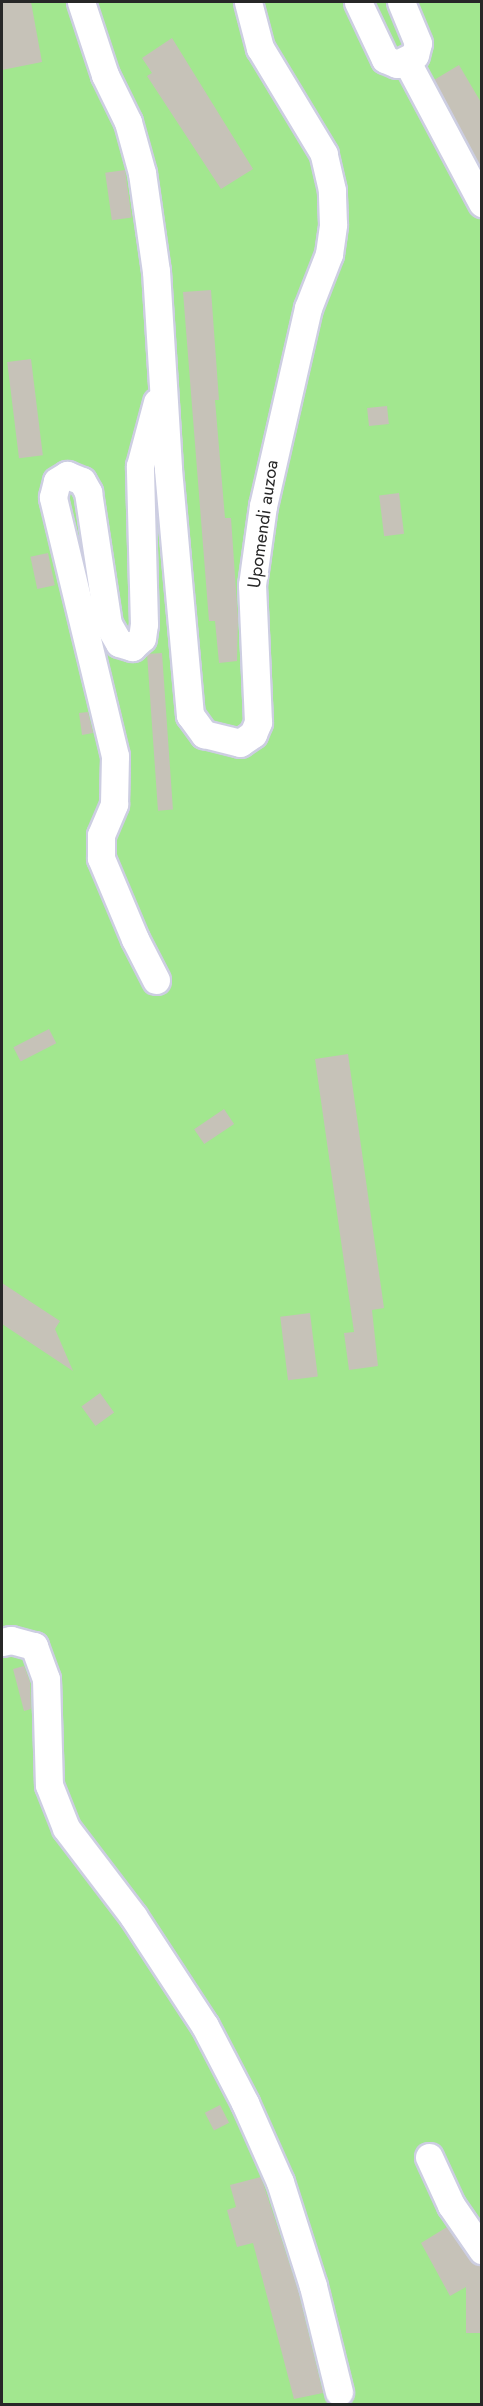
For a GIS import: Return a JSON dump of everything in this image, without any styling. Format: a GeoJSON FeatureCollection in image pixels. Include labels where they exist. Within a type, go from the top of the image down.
{"type":"FeatureCollection","features":[{"type":"Feature","properties":{"kind":"lane","name":"Upomendi auzoa"},"geometry":{"type":"LineString","coordinates":[[81,2],[105,75],[128,122],[142,173],[156,271],[190,715],[204,734],[240,742],[253,734],[258,722],[252,585],[263,506],[303,330],[328,254],[333,224],[332,190],[324,154],[260,48],[248,2]]}},
{"type":"Feature","properties":{"kind":"lane"},"geometry":{"type":"LineString","coordinates":[[358,2],[385,58],[397,64],[407,62],[415,56],[418,42],[401,2]]}},
{"type":"Feature","properties":{"kind":"lane"},"geometry":{"type":"LineString","coordinates":[[407,62],[482,202]]}},
{"type":"Feature","properties":{"kind":"lane","name":"Upomendi auzoa"},"geometry":{"type":"LineString","coordinates":[[156,980],[135,939],[101,858],[101,835],[114,804],[115,756],[54,497],[57,481],[67,475],[82,481],[88,492],[108,624],[119,643],[132,647],[142,638],[144,624],[140,466],[163,380]]}},
{"type":"Feature","properties":{"kind":"lane"},"geometry":{"type":"LineString","coordinates":[[2,1642],[10,1640],[34,1646],[46,1679],[49,1785],[66,1828],[133,1916],[192,2006],[245,2103],[280,2182],[313,2286],[339,2392]]}},
{"type":"Feature","properties":{"kind":"lane"},"geometry":{"type":"LineString","coordinates":[[429,2157],[451,2205],[482,2250]]}},
{"type":"Feature","properties":{"kind":"green space"},"geometry":{"type":"Polygon","coordinates":[[[2,2],[481,2],[481,2404],[2,2404],[2,2]]]}},
{"type":"Feature","properties":{"kind":"building"},"geometry":{"type":"Polygon","coordinates":[[[2,2],[31,2],[42,62],[2,70],[2,2]]]}},
{"type":"Feature","properties":{"kind":"building"},"geometry":{"type":"Polygon","coordinates":[[[172,38],[253,169],[221,189],[147,76],[152,73],[142,58],[172,38]]]}},
{"type":"Feature","properties":{"kind":"building"},"geometry":{"type":"Polygon","coordinates":[[[459,65],[482,104],[482,169],[434,80],[459,65]]]}},
{"type":"Feature","properties":{"kind":"building"},"geometry":{"type":"Polygon","coordinates":[[[125,170],[132,218],[112,220],[105,173],[125,170]]]}},
{"type":"Feature","properties":{"kind":"building"},"geometry":{"type":"Polygon","coordinates":[[[211,290],[219,400],[215,400],[225,518],[231,518],[238,619],[237,661],[219,663],[215,621],[209,621],[183,292],[211,290]]]}},
{"type":"Feature","properties":{"kind":"building"},"geometry":{"type":"Polygon","coordinates":[[[31,359],[43,455],[19,458],[7,362],[31,359]]]}},
{"type":"Feature","properties":{"kind":"building"},"geometry":{"type":"Polygon","coordinates":[[[387,406],[389,424],[369,426],[367,408],[387,406]]]}},
{"type":"Feature","properties":{"kind":"building"},"geometry":{"type":"Polygon","coordinates":[[[399,493],[404,534],[384,536],[379,495],[399,493]]]}},
{"type":"Feature","properties":{"kind":"building"},"geometry":{"type":"Polygon","coordinates":[[[48,553],[55,585],[37,589],[30,557],[48,553]]]}},
{"type":"Feature","properties":{"kind":"building"},"geometry":{"type":"Polygon","coordinates":[[[162,653],[173,810],[158,811],[147,654],[162,653]]]}},
{"type":"Feature","properties":{"kind":"building"},"geometry":{"type":"Polygon","coordinates":[[[88,712],[93,733],[82,735],[79,713],[88,712]]]}},
{"type":"Feature","properties":{"kind":"building"},"geometry":{"type":"Polygon","coordinates":[[[49,1029],[56,1043],[21,1061],[13,1047],[49,1029]]]}},
{"type":"Feature","properties":{"kind":"building"},"geometry":{"type":"Polygon","coordinates":[[[348,1054],[384,1308],[372,1310],[378,1366],[349,1370],[344,1333],[354,1332],[315,1059],[348,1054]]]}},
{"type":"Feature","properties":{"kind":"building"},"geometry":{"type":"Polygon","coordinates":[[[224,1109],[234,1124],[204,1144],[194,1129],[224,1109]]]}},
{"type":"Feature","properties":{"kind":"building"},"geometry":{"type":"Polygon","coordinates":[[[2,1283],[60,1321],[55,1329],[73,1371],[2,1324],[2,1283]]]}},
{"type":"Feature","properties":{"kind":"building"},"geometry":{"type":"Polygon","coordinates":[[[310,1313],[318,1377],[288,1380],[280,1317],[310,1313]]]}},
{"type":"Feature","properties":{"kind":"building"},"geometry":{"type":"Polygon","coordinates":[[[100,1393],[114,1412],[95,1426],[81,1407],[100,1393]]]}},
{"type":"Feature","properties":{"kind":"building"},"geometry":{"type":"Polygon","coordinates":[[[24,1666],[30,1682],[31,1709],[24,1711],[13,1669],[24,1666]]]}},
{"type":"Feature","properties":{"kind":"building"},"geometry":{"type":"Polygon","coordinates":[[[220,2105],[229,2123],[214,2131],[205,2113],[220,2105]]]}},
{"type":"Feature","properties":{"kind":"building"},"geometry":{"type":"Polygon","coordinates":[[[261,2177],[298,2290],[323,2393],[294,2399],[253,2243],[237,2247],[227,2210],[236,2207],[230,2185],[261,2177]]]}},
{"type":"Feature","properties":{"kind":"building"},"geometry":{"type":"Polygon","coordinates":[[[447,2227],[475,2265],[482,2265],[482,2333],[466,2333],[466,2287],[450,2296],[421,2243],[447,2227]]]}}]}
